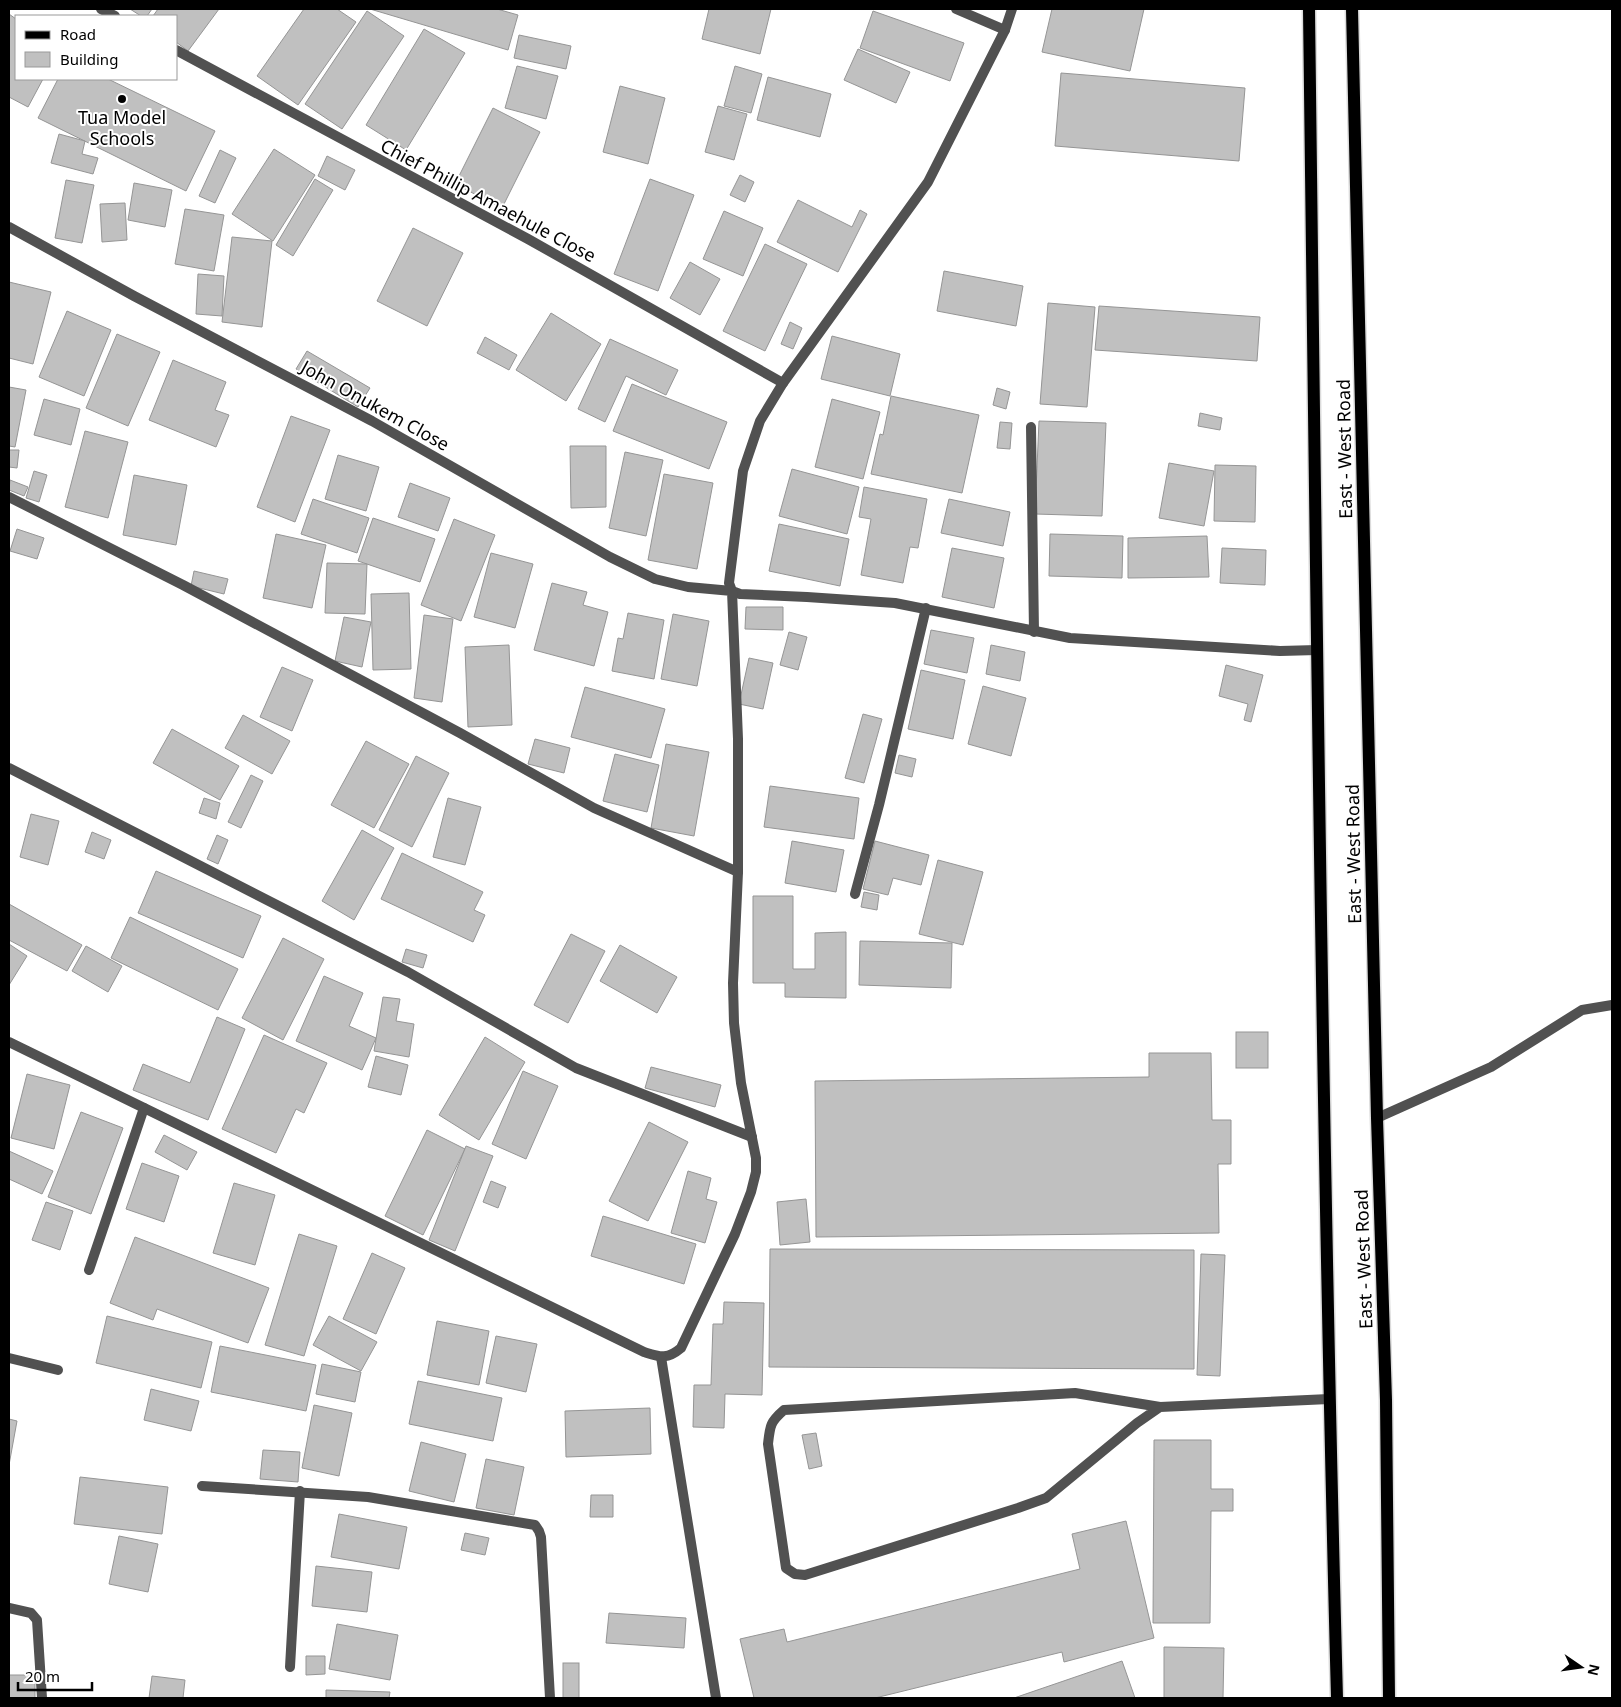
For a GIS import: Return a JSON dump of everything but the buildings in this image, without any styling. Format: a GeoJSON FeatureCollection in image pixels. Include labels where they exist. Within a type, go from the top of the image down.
{"type":"FeatureCollection","features":[{"type":"Feature","properties":{"kind":"main road","name":"East - West Road"},"geometry":{"type":"LineString","coordinates":[[1309,9],[1329,1399],[1337,1698]]}},
{"type":"Feature","properties":{"kind":"main road","name":"East - West Road"},"geometry":{"type":"LineString","coordinates":[[1352,9],[1377,1118],[1386,1400],[1389,1698]]}},
{"type":"Feature","properties":{"kind":"street"},"geometry":{"type":"LineString","coordinates":[[101,9],[113,15]]}},
{"type":"Feature","properties":{"kind":"street"},"geometry":{"type":"LineString","coordinates":[[956,9],[1005,30]]}},
{"type":"Feature","properties":{"kind":"street"},"geometry":{"type":"LineString","coordinates":[[9,1042],[644,1352],[661,1357],[673,1355],[681,1348],[735,1234],[751,1192],[756,1172],[756,1158],[741,1084],[734,1023],[733,983],[738,872],[738,739],[732,591],[729,583],[743,471],[750,445],[760,421],[783,383],[928,182],[1005,30],[1012,9]]}},
{"type":"Feature","properties":{"kind":"street","name":"Chief Phillip Amaehule Close"},"geometry":{"type":"LineString","coordinates":[[178,51],[528,239],[783,383]]}},
{"type":"Feature","properties":{"kind":"street","name":"John Onukem Close"},"geometry":{"type":"LineString","coordinates":[[9,227],[134,296],[372,421],[610,557],[655,578],[688,588],[732,591],[740,594],[895,603],[1070,638],[1280,651],[1317,650]]}},
{"type":"Feature","properties":{"kind":"street"},"geometry":{"type":"LineString","coordinates":[[1031,428],[1034,632]]}},
{"type":"Feature","properties":{"kind":"street"},"geometry":{"type":"LineString","coordinates":[[9,497],[183,585],[417,710],[594,808],[738,872]]}},
{"type":"Feature","properties":{"kind":"street"},"geometry":{"type":"LineString","coordinates":[[855,894],[879,805],[926,608]]}},
{"type":"Feature","properties":{"kind":"street"},"geometry":{"type":"LineString","coordinates":[[9,768],[408,972],[576,1068],[752,1137]]}},
{"type":"Feature","properties":{"kind":"street"},"geometry":{"type":"LineString","coordinates":[[1377,1118],[1491,1067],[1582,1010],[1612,1005]]}},
{"type":"Feature","properties":{"kind":"street"},"geometry":{"type":"LineString","coordinates":[[89,1270],[144,1108]]}},
{"type":"Feature","properties":{"kind":"street"},"geometry":{"type":"LineString","coordinates":[[661,1357],[716,1698]]}},
{"type":"Feature","properties":{"kind":"street"},"geometry":{"type":"LineString","coordinates":[[9,1358],[58,1370]]}},
{"type":"Feature","properties":{"kind":"street"},"geometry":{"type":"LineString","coordinates":[[1160,1407],[1137,1423],[1046,1498],[805,1575],[795,1574],[786,1568],[768,1444],[770,1427],[784,1410],[1075,1392],[1160,1407],[1329,1399]]}},
{"type":"Feature","properties":{"kind":"street"},"geometry":{"type":"LineString","coordinates":[[202,1486],[368,1497],[535,1525],[541,1537],[550,1698]]}},
{"type":"Feature","properties":{"kind":"street"},"geometry":{"type":"LineString","coordinates":[[290,1667],[300,1491]]}},
{"type":"Feature","properties":{"kind":"street"},"geometry":{"type":"LineString","coordinates":[[9,1608],[31,1613],[37,1620],[42,1698]]}},
{"type":"Feature","properties":{"kind":"place","name":"Tua Model Schools"},"geometry":{"type":"Point","coordinates":[122,99]}}]}
